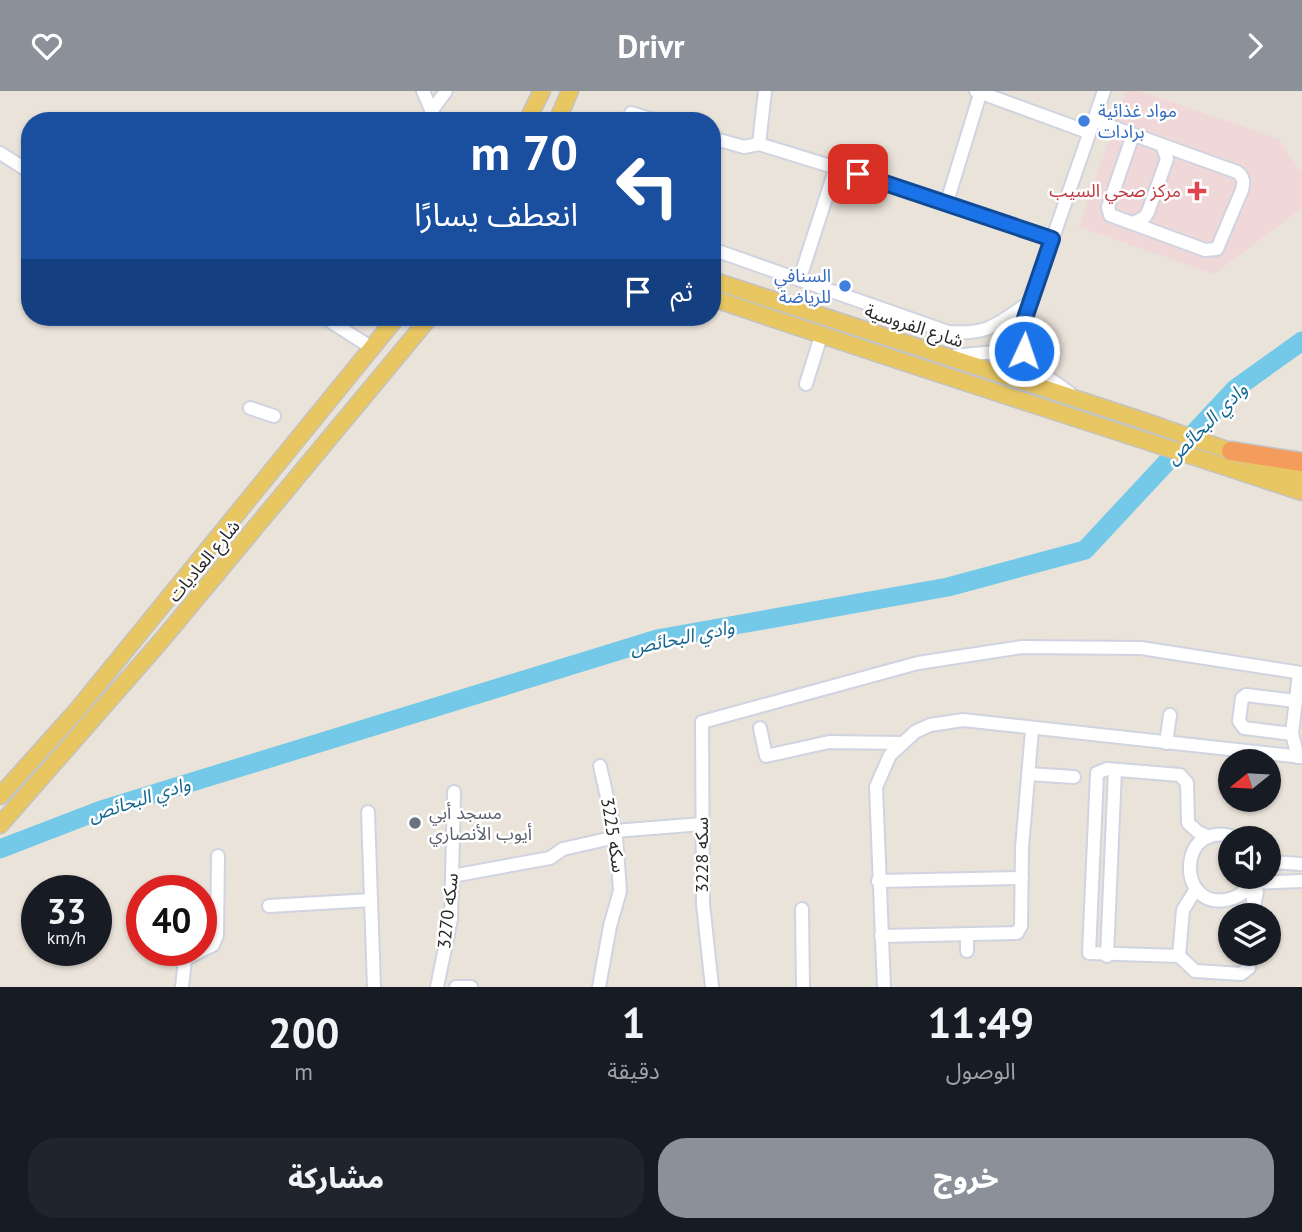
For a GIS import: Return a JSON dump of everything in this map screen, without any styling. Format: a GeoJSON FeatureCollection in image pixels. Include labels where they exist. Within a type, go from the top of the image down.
{"type":"FeatureCollection","features":[{"type":"Feature","properties":{"kind":"highway"},"geometry":{"type":"LineString","coordinates":[[1231,451],[1302,463]]}},
{"type":"Feature","properties":{"kind":"main road"},"geometry":{"type":"LineString","coordinates":[[532,112],[542,91]]}},
{"type":"Feature","properties":{"kind":"main road"},"geometry":{"type":"LineString","coordinates":[[561,112],[570,91]]}},
{"type":"Feature","properties":{"kind":"main road","name":"شارع الفروسية"},"geometry":{"type":"LineString","coordinates":[[721,283],[1085,401],[1302,476]]}},
{"type":"Feature","properties":{"kind":"main road"},"geometry":{"type":"LineString","coordinates":[[721,301],[965,384],[1302,492]]}},
{"type":"Feature","properties":{"kind":"main road","name":"شارع العاديات"},"geometry":{"type":"LineString","coordinates":[[6,791],[78,709],[390,326]]}},
{"type":"Feature","properties":{"kind":"main road","name":"شارع العاديات"},"geometry":{"type":"LineString","coordinates":[[0,825],[170,631],[425,326]]}},
{"type":"Feature","properties":{"kind":"street"},"geometry":{"type":"LineString","coordinates":[[423,91],[434,112]]}},
{"type":"Feature","properties":{"kind":"street"},"geometry":{"type":"LineString","coordinates":[[436,112],[446,91]]}},
{"type":"Feature","properties":{"kind":"street"},"geometry":{"type":"LineString","coordinates":[[759,144],[765,91]]}},
{"type":"Feature","properties":{"kind":"street"},"geometry":{"type":"LineString","coordinates":[[1085,401],[1030,363],[1024,351],[1024,321],[1104,91]]}},
{"type":"Feature","properties":{"kind":"street"},"geometry":{"type":"LineString","coordinates":[[947,202],[979,92],[1091,126],[1133,135],[1237,172],[1244,180],[1242,190],[1221,244],[1214,250],[1205,250],[1110,215],[1108,207],[1133,135]]}},
{"type":"Feature","properties":{"kind":"street"},"geometry":{"type":"LineString","coordinates":[[721,141],[744,147],[759,144],[947,202],[1052,239]]}},
{"type":"Feature","properties":{"kind":"street"},"geometry":{"type":"LineString","coordinates":[[1133,223],[1145,217],[1148,212],[1167,159],[1162,145]]}},
{"type":"Feature","properties":{"kind":"street"},"geometry":{"type":"LineString","coordinates":[[0,153],[21,166]]}},
{"type":"Feature","properties":{"kind":"street"},"geometry":{"type":"LineString","coordinates":[[800,278],[836,167]]}},
{"type":"Feature","properties":{"kind":"street"},"geometry":{"type":"LineString","coordinates":[[721,252],[948,332],[973,334],[991,330],[1031,301]]}},
{"type":"Feature","properties":{"kind":"street"},"geometry":{"type":"LineString","coordinates":[[945,356],[996,352],[1024,321]]}},
{"type":"Feature","properties":{"kind":"street"},"geometry":{"type":"LineString","coordinates":[[338,326],[372,348]]}},
{"type":"Feature","properties":{"kind":"street"},"geometry":{"type":"LineString","coordinates":[[806,384],[821,335]]}},
{"type":"Feature","properties":{"kind":"street"},"geometry":{"type":"LineString","coordinates":[[250,408],[274,416]]}},
{"type":"Feature","properties":{"kind":"street","name":"سكه 3228"},"geometry":{"type":"LineString","coordinates":[[712,987],[703,904],[702,722],[918,663],[1023,647],[1141,647],[1300,673]]}},
{"type":"Feature","properties":{"kind":"street"},"geometry":{"type":"LineString","coordinates":[[884,987],[876,787],[890,755],[902,743],[923,729],[946,721],[963,720],[1032,730],[1300,757],[1292,734],[1300,673]]}},
{"type":"Feature","properties":{"kind":"street"},"geometry":{"type":"LineString","coordinates":[[1292,734],[1244,728],[1238,721],[1241,700],[1245,695],[1296,701]]}},
{"type":"Feature","properties":{"kind":"street"},"geometry":{"type":"LineString","coordinates":[[1166,743],[1170,715]]}},
{"type":"Feature","properties":{"kind":"street"},"geometry":{"type":"LineString","coordinates":[[760,728],[766,756],[828,742],[902,743]]}},
{"type":"Feature","properties":{"kind":"street"},"geometry":{"type":"LineString","coordinates":[[881,936],[967,936],[992,942],[1014,935],[1020,929],[1032,730]]}},
{"type":"Feature","properties":{"kind":"street","name":"سكه 3225"},"geometry":{"type":"LineString","coordinates":[[599,987],[610,926],[620,891],[616,834],[600,766]]}},
{"type":"Feature","properties":{"kind":"street"},"geometry":{"type":"LineString","coordinates":[[1209,837],[1188,823],[1188,789],[1184,779],[1174,774],[1103,769],[1096,777],[1087,950],[1092,955],[1179,956],[1195,971],[1241,974],[1249,966]]}},
{"type":"Feature","properties":{"kind":"street"},"geometry":{"type":"LineString","coordinates":[[1107,955],[1115,770]]}},
{"type":"Feature","properties":{"kind":"street"},"geometry":{"type":"LineString","coordinates":[[1028,774],[1074,777]]}},
{"type":"Feature","properties":{"kind":"street","name":"سكه 3270"},"geometry":{"type":"LineString","coordinates":[[437,987],[451,919],[454,792]]}},
{"type":"Feature","properties":{"kind":"street"},"geometry":{"type":"LineString","coordinates":[[368,812],[374,987]]}},
{"type":"Feature","properties":{"kind":"street"},"geometry":{"type":"LineString","coordinates":[[452,876],[550,858],[563,849],[616,834],[702,824]]}},
{"type":"Feature","properties":{"kind":"street"},"geometry":{"type":"LineString","coordinates":[[1218,836],[1209,837],[1193,850],[1189,870],[1196,889],[1215,900],[1226,901],[1236,898],[1247,889]]}},
{"type":"Feature","properties":{"kind":"street"},"geometry":{"type":"LineString","coordinates":[[182,987],[185,959],[213,946],[217,935],[218,856]]}},
{"type":"Feature","properties":{"kind":"street"},"geometry":{"type":"LineString","coordinates":[[1281,863],[1302,864]]}},
{"type":"Feature","properties":{"kind":"street"},"geometry":{"type":"LineString","coordinates":[[878,881],[1022,877]]}},
{"type":"Feature","properties":{"kind":"street"},"geometry":{"type":"LineString","coordinates":[[1281,881],[1302,881]]}},
{"type":"Feature","properties":{"kind":"street"},"geometry":{"type":"LineString","coordinates":[[1179,956],[1183,910],[1196,889]]}},
{"type":"Feature","properties":{"kind":"street"},"geometry":{"type":"LineString","coordinates":[[269,906],[371,900]]}},
{"type":"Feature","properties":{"kind":"street"},"geometry":{"type":"LineString","coordinates":[[802,909],[803,987]]}},
{"type":"Feature","properties":{"kind":"street"},"geometry":{"type":"LineString","coordinates":[[967,936],[967,951]]}},
{"type":"Feature","properties":{"kind":"street"},"geometry":{"type":"LineString","coordinates":[[456,987],[471,987]]}},
{"type":"Feature","properties":{"kind":"shaded area","name":"مركز صحي السيب"},"geometry":{"type":"Polygon","coordinates":[[[1126,91],[1140,91],[1279,139],[1302,173],[1302,208],[1214,274],[1079,227],[1126,91]]]}},
{"type":"Feature","properties":{"kind":"waterway","name":"وادي البحائص"},"geometry":{"type":"LineString","coordinates":[[0,849],[101,810],[657,639],[948,587],[1085,550],[1235,389],[1302,341]]}},
{"type":"Feature","properties":{"kind":"place","name":"مواد غذائية برادات"},"geometry":{"type":"Point","coordinates":[1084,121]}},
{"type":"Feature","properties":{"kind":"place","name":"مركز صحي السيب"},"geometry":{"type":"Point","coordinates":[1197,191]}},
{"type":"Feature","properties":{"kind":"place","name":"السنافي للرياضة"},"geometry":{"type":"Point","coordinates":[845,286]}},
{"type":"Feature","properties":{"kind":"place","name":"مسجد أبي أيوب الأنصاري"},"geometry":{"type":"Point","coordinates":[415,823]}},
{"type":"Feature","properties":{"kind":"route"},"geometry":{"type":"LineString","coordinates":[[858,174],[1052,239],[1024,321],[1024,351]]}}]}
